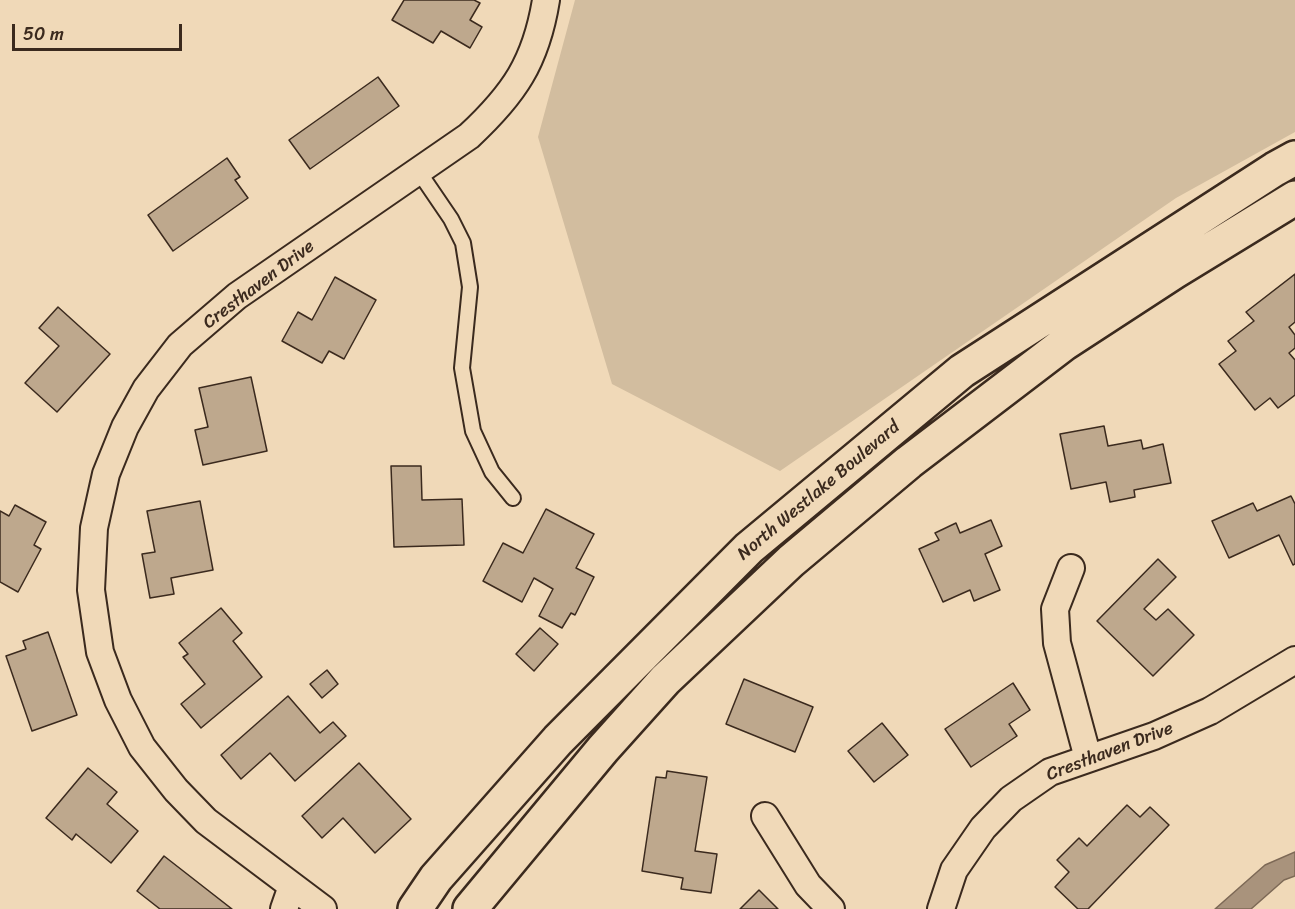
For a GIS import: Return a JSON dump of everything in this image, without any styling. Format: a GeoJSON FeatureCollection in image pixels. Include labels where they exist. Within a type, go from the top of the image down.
{"type":"FeatureCollection","features":[{"type":"Feature","properties":{"kind":"main road","name":"North Westlake Boulevard"},"geometry":{"type":"LineString","coordinates":[[415,909],[436,878],[558,740],[749,548],[962,371],[1295,158]]}},
{"type":"Feature","properties":{"kind":"main road","name":"North Westlake Boulevard"},"geometry":{"type":"LineString","coordinates":[[470,909],[603,749],[664,680],[791,561],[909,462],[1065,343],[1174,272],[1295,198]]}},
{"type":"Feature","properties":{"kind":"street","name":"Cresthaven Drive"},"geometry":{"type":"LineString","coordinates":[[323,909],[288,897],[206,821],[176,790],[142,747],[118,700],[99,652],[91,590],[94,528],[106,474],[125,427],[146,389],[180,345],[237,296],[419,172],[469,136],[498,109],[517,83],[533,51],[546,0]]}},
{"type":"Feature","properties":{"kind":"street"},"geometry":{"type":"LineString","coordinates":[[1071,568],[1055,609],[1058,643],[1088,758]]}},
{"type":"Feature","properties":{"kind":"street","name":"Cresthaven Drive"},"geometry":{"type":"LineString","coordinates":[[941,909],[954,870],[983,828],[1011,799],[1050,772],[1154,736],[1210,711],[1295,660]]}},
{"type":"Feature","properties":{"kind":"street"},"geometry":{"type":"LineString","coordinates":[[765,816],[808,885],[831,909]]}},
{"type":"Feature","properties":{"kind":"lane"},"geometry":{"type":"LineString","coordinates":[[419,172],[451,219],[464,243],[470,287],[462,368],[473,431],[492,472],[513,498]]}},
{"type":"Feature","properties":{"kind":"shaded area"},"geometry":{"type":"Polygon","coordinates":[[[575,0],[1295,0],[1295,132],[1176,198],[780,471],[612,384],[538,137],[575,0]]]}},
{"type":"Feature","properties":{"kind":"shaded area"},"geometry":{"type":"Polygon","coordinates":[[[1295,852],[1295,876],[1284,880],[1251,909],[1215,909],[1265,865],[1295,852]]]}},
{"type":"Feature","properties":{"kind":"building"},"geometry":{"type":"Polygon","coordinates":[[[404,0],[474,0],[480,3],[470,20],[482,27],[470,48],[441,31],[433,43],[392,20],[404,0]]]}},
{"type":"Feature","properties":{"kind":"building"},"geometry":{"type":"Polygon","coordinates":[[[378,77],[399,106],[310,169],[289,140],[378,77]]]}},
{"type":"Feature","properties":{"kind":"building"},"geometry":{"type":"Polygon","coordinates":[[[227,158],[240,177],[235,180],[248,198],[173,251],[148,215],[227,158]]]}},
{"type":"Feature","properties":{"kind":"building"},"geometry":{"type":"Polygon","coordinates":[[[1295,274],[1295,322],[1289,327],[1295,335],[1295,348],[1289,353],[1295,360],[1295,395],[1278,408],[1270,398],[1255,410],[1219,364],[1236,351],[1228,341],[1254,321],[1246,312],[1295,274]]]}},
{"type":"Feature","properties":{"kind":"building"},"geometry":{"type":"Polygon","coordinates":[[[335,277],[376,300],[344,359],[329,351],[322,363],[282,341],[298,312],[312,320],[335,277]]]}},
{"type":"Feature","properties":{"kind":"building"},"geometry":{"type":"Polygon","coordinates":[[[58,307],[110,354],[57,412],[25,383],[59,346],[39,328],[58,307]]]}},
{"type":"Feature","properties":{"kind":"building"},"geometry":{"type":"Polygon","coordinates":[[[251,377],[267,451],[203,465],[195,430],[208,427],[199,388],[251,377]]]}},
{"type":"Feature","properties":{"kind":"building"},"geometry":{"type":"Polygon","coordinates":[[[1104,426],[1108,446],[1141,440],[1143,449],[1163,444],[1171,483],[1134,490],[1135,497],[1110,502],[1106,482],[1071,489],[1060,434],[1104,426]]]}},
{"type":"Feature","properties":{"kind":"building"},"geometry":{"type":"Polygon","coordinates":[[[391,466],[421,466],[422,500],[462,499],[464,545],[394,547],[391,466]]]}},
{"type":"Feature","properties":{"kind":"building"},"geometry":{"type":"Polygon","coordinates":[[[1291,496],[1295,504],[1295,564],[1293,565],[1279,535],[1229,558],[1212,521],[1253,503],[1257,511],[1291,496]]]}},
{"type":"Feature","properties":{"kind":"building"},"geometry":{"type":"Polygon","coordinates":[[[200,501],[213,570],[171,578],[174,594],[150,598],[142,554],[155,552],[147,511],[200,501]]]}},
{"type":"Feature","properties":{"kind":"building"},"geometry":{"type":"Polygon","coordinates":[[[15,505],[46,522],[34,545],[41,549],[18,592],[0,582],[0,511],[9,516],[15,505]]]}},
{"type":"Feature","properties":{"kind":"building"},"geometry":{"type":"Polygon","coordinates":[[[546,509],[594,534],[576,568],[594,577],[575,615],[571,613],[562,628],[539,616],[553,589],[534,578],[522,602],[483,581],[503,543],[523,553],[546,509]]]}},
{"type":"Feature","properties":{"kind":"building"},"geometry":{"type":"Polygon","coordinates":[[[991,520],[1002,546],[985,554],[1000,590],[974,601],[970,590],[943,602],[919,549],[939,540],[935,533],[956,523],[960,533],[991,520]]]}},
{"type":"Feature","properties":{"kind":"building"},"geometry":{"type":"Polygon","coordinates":[[[1158,559],[1176,577],[1144,609],[1156,620],[1168,609],[1194,635],[1153,676],[1097,621],[1158,559]]]}},
{"type":"Feature","properties":{"kind":"building"},"geometry":{"type":"Polygon","coordinates":[[[221,608],[242,633],[233,641],[262,677],[201,728],[181,704],[205,684],[183,657],[188,654],[179,643],[221,608]]]}},
{"type":"Feature","properties":{"kind":"building"},"geometry":{"type":"Polygon","coordinates":[[[540,628],[558,644],[534,671],[516,654],[540,628]]]}},
{"type":"Feature","properties":{"kind":"building"},"geometry":{"type":"Polygon","coordinates":[[[48,632],[77,715],[32,731],[6,656],[26,649],[23,641],[48,632]]]}},
{"type":"Feature","properties":{"kind":"building"},"geometry":{"type":"Polygon","coordinates":[[[327,670],[338,684],[322,698],[310,684],[327,670]]]}},
{"type":"Feature","properties":{"kind":"building"},"geometry":{"type":"Polygon","coordinates":[[[744,679],[813,707],[795,752],[726,724],[744,679]]]}},
{"type":"Feature","properties":{"kind":"building"},"geometry":{"type":"Polygon","coordinates":[[[1013,683],[1030,710],[1009,724],[1017,736],[971,767],[945,729],[1013,683]]]}},
{"type":"Feature","properties":{"kind":"building"},"geometry":{"type":"Polygon","coordinates":[[[288,696],[320,733],[333,722],[346,736],[295,781],[270,753],[241,779],[221,755],[288,696]]]}},
{"type":"Feature","properties":{"kind":"building"},"geometry":{"type":"Polygon","coordinates":[[[882,723],[908,755],[874,782],[848,751],[882,723]]]}},
{"type":"Feature","properties":{"kind":"building"},"geometry":{"type":"Polygon","coordinates":[[[359,763],[411,819],[375,853],[343,818],[322,838],[302,816],[359,763]]]}},
{"type":"Feature","properties":{"kind":"building"},"geometry":{"type":"Polygon","coordinates":[[[88,768],[117,792],[107,804],[138,831],[111,863],[76,834],[72,840],[46,818],[88,768]]]}},
{"type":"Feature","properties":{"kind":"building"},"geometry":{"type":"Polygon","coordinates":[[[667,771],[707,777],[695,851],[717,854],[711,893],[681,889],[683,878],[642,871],[656,777],[666,778],[667,771]]]}},
{"type":"Feature","properties":{"kind":"building"},"geometry":{"type":"Polygon","coordinates":[[[1127,805],[1140,817],[1150,807],[1169,825],[1088,909],[1078,909],[1055,887],[1069,872],[1057,860],[1079,838],[1087,846],[1127,805]]]}},
{"type":"Feature","properties":{"kind":"building"},"geometry":{"type":"Polygon","coordinates":[[[164,856],[232,909],[160,909],[137,891],[164,856]]]}},
{"type":"Feature","properties":{"kind":"building"},"geometry":{"type":"Polygon","coordinates":[[[759,890],[778,909],[740,909],[759,890]]]}}]}
